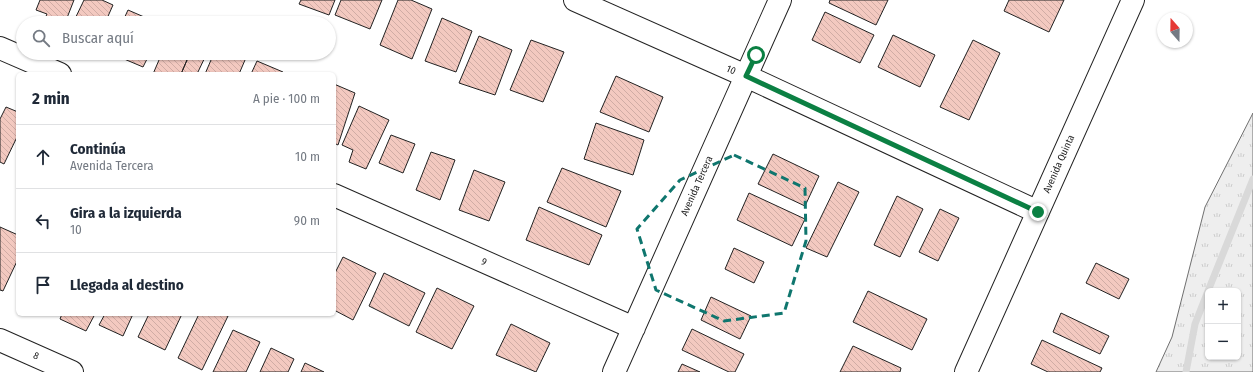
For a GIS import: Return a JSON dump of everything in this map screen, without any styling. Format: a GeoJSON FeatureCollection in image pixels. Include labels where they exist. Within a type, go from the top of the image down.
{"type":"FeatureCollection","features":[{"type":"Feature","properties":{"kind":"street","name":"10"},"geometry":{"type":"LineString","coordinates":[[575,0],[746,76],[1038,212]]}},
{"type":"Feature","properties":{"kind":"street","name":"Avenida Tercera"},"geometry":{"type":"LineString","coordinates":[[614,372],[780,0]]}},
{"type":"Feature","properties":{"kind":"street","name":"Avenida Quinta"},"geometry":{"type":"LineString","coordinates":[[966,372],[1133,0]]}},
{"type":"Feature","properties":{"kind":"street"},"geometry":{"type":"LineString","coordinates":[[0,48],[16,55]]}},
{"type":"Feature","properties":{"kind":"street"},"geometry":{"type":"LineString","coordinates":[[28,60],[55,72]]}},
{"type":"Feature","properties":{"kind":"street","name":"9"},"geometry":{"type":"LineString","coordinates":[[336,196],[634,328]]}},
{"type":"Feature","properties":{"kind":"street","name":"8"},"geometry":{"type":"LineString","coordinates":[[0,340],[72,372]]}},
{"type":"Feature","properties":{"kind":"highlighted area"},"geometry":{"type":"Polygon","coordinates":[[[734,155],[805,188],[806,241],[784,313],[724,321],[656,290],[637,229],[680,180],[734,155]]]}},
{"type":"Feature","properties":{"kind":"green space"},"geometry":{"type":"Polygon","coordinates":[[[1253,113],[1253,372],[1156,372],[1172,337],[1205,207],[1253,113]]]}},
{"type":"Feature","properties":{"kind":"building"},"geometry":{"type":"Polygon","coordinates":[[[40,0],[74,0],[68,16],[46,16],[47,14],[36,10],[40,0]]]}},
{"type":"Feature","properties":{"kind":"building"},"geometry":{"type":"Polygon","coordinates":[[[84,0],[102,0],[113,5],[108,16],[76,16],[84,0]]]}},
{"type":"Feature","properties":{"kind":"building"},"geometry":{"type":"Polygon","coordinates":[[[301,0],[335,0],[329,15],[299,4],[301,0]]]}},
{"type":"Feature","properties":{"kind":"building"},"geometry":{"type":"Polygon","coordinates":[[[341,0],[382,0],[370,29],[335,15],[341,0]]]}},
{"type":"Feature","properties":{"kind":"building"},"geometry":{"type":"Polygon","coordinates":[[[398,0],[411,0],[432,9],[412,59],[380,45],[398,0]]]}},
{"type":"Feature","properties":{"kind":"building"},"geometry":{"type":"Polygon","coordinates":[[[830,0],[888,0],[876,25],[829,3],[830,0]]]}},
{"type":"Feature","properties":{"kind":"building"},"geometry":{"type":"Polygon","coordinates":[[[1009,0],[1064,0],[1049,32],[1004,11],[1009,0]]]}},
{"type":"Feature","properties":{"kind":"building"},"geometry":{"type":"Polygon","coordinates":[[[128,10],[142,16],[125,16],[128,10]]]}},
{"type":"Feature","properties":{"kind":"building"},"geometry":{"type":"Polygon","coordinates":[[[825,12],[874,35],[860,63],[812,40],[825,12]]]}},
{"type":"Feature","properties":{"kind":"building"},"geometry":{"type":"Polygon","coordinates":[[[442,18],[472,31],[456,72],[425,61],[442,18]]]}},
{"type":"Feature","properties":{"kind":"building"},"geometry":{"type":"Polygon","coordinates":[[[893,35],[935,55],[920,87],[878,67],[893,35]]]}},
{"type":"Feature","properties":{"kind":"building"},"geometry":{"type":"Polygon","coordinates":[[[479,36],[512,50],[495,95],[459,83],[479,36]]]}},
{"type":"Feature","properties":{"kind":"building"},"geometry":{"type":"Polygon","coordinates":[[[531,40],[564,52],[543,102],[510,90],[531,40]]]}},
{"type":"Feature","properties":{"kind":"building"},"geometry":{"type":"Polygon","coordinates":[[[973,40],[1000,53],[969,120],[940,107],[973,40]]]}},
{"type":"Feature","properties":{"kind":"building"},"geometry":{"type":"Polygon","coordinates":[[[126,60],[146,60],[143,67],[126,60]]]}},
{"type":"Feature","properties":{"kind":"building"},"geometry":{"type":"Polygon","coordinates":[[[159,60],[187,60],[182,72],[154,72],[159,60]]]}},
{"type":"Feature","properties":{"kind":"building"},"geometry":{"type":"Polygon","coordinates":[[[187,60],[204,60],[198,72],[182,72],[187,60]]]}},
{"type":"Feature","properties":{"kind":"building"},"geometry":{"type":"Polygon","coordinates":[[[211,60],[245,60],[240,72],[206,72],[211,60]]]}},
{"type":"Feature","properties":{"kind":"building"},"geometry":{"type":"Polygon","coordinates":[[[257,61],[283,72],[252,72],[257,61]]]}},
{"type":"Feature","properties":{"kind":"building"},"geometry":{"type":"Polygon","coordinates":[[[616,76],[663,97],[649,132],[600,112],[616,76]]]}},
{"type":"Feature","properties":{"kind":"building"},"geometry":{"type":"Polygon","coordinates":[[[336,85],[355,93],[338,145],[336,144],[336,85]]]}},
{"type":"Feature","properties":{"kind":"building"},"geometry":{"type":"Polygon","coordinates":[[[359,106],[389,120],[366,169],[349,162],[353,150],[342,145],[359,106]]]}},
{"type":"Feature","properties":{"kind":"building"},"geometry":{"type":"Polygon","coordinates":[[[6,107],[16,111],[16,139],[4,164],[0,162],[0,119],[6,107]]]}},
{"type":"Feature","properties":{"kind":"building"},"geometry":{"type":"Polygon","coordinates":[[[596,123],[644,140],[633,175],[584,159],[596,123]]]}},
{"type":"Feature","properties":{"kind":"building"},"geometry":{"type":"Polygon","coordinates":[[[391,135],[415,144],[403,173],[379,163],[391,135]]]}},
{"type":"Feature","properties":{"kind":"building"},"geometry":{"type":"Polygon","coordinates":[[[431,152],[455,160],[440,200],[416,190],[431,152]]]}},
{"type":"Feature","properties":{"kind":"building"},"geometry":{"type":"Polygon","coordinates":[[[773,154],[819,176],[805,206],[758,184],[773,154]]]}},
{"type":"Feature","properties":{"kind":"building"},"geometry":{"type":"Polygon","coordinates":[[[562,168],[621,191],[606,227],[547,202],[562,168]]]}},
{"type":"Feature","properties":{"kind":"building"},"geometry":{"type":"Polygon","coordinates":[[[474,170],[505,182],[489,221],[459,210],[474,170]]]}},
{"type":"Feature","properties":{"kind":"building"},"geometry":{"type":"Polygon","coordinates":[[[838,182],[859,192],[827,257],[806,248],[838,182]]]}},
{"type":"Feature","properties":{"kind":"building"},"geometry":{"type":"Polygon","coordinates":[[[749,193],[805,219],[792,246],[737,220],[749,193]]]}},
{"type":"Feature","properties":{"kind":"building"},"geometry":{"type":"Polygon","coordinates":[[[897,196],[923,209],[900,257],[874,245],[897,196]]]}},
{"type":"Feature","properties":{"kind":"building"},"geometry":{"type":"Polygon","coordinates":[[[539,207],[602,235],[589,265],[526,240],[539,207]]]}},
{"type":"Feature","properties":{"kind":"building"},"geometry":{"type":"Polygon","coordinates":[[[940,209],[959,218],[938,261],[919,252],[940,209]]]}},
{"type":"Feature","properties":{"kind":"building"},"geometry":{"type":"Polygon","coordinates":[[[0,227],[16,234],[16,263],[3,291],[0,290],[0,227]]]}},
{"type":"Feature","properties":{"kind":"building"},"geometry":{"type":"Polygon","coordinates":[[[734,248],[764,262],[754,283],[725,269],[734,248]]]}},
{"type":"Feature","properties":{"kind":"building"},"geometry":{"type":"Polygon","coordinates":[[[343,257],[376,273],[353,320],[336,311],[336,271],[343,257]]]}},
{"type":"Feature","properties":{"kind":"building"},"geometry":{"type":"Polygon","coordinates":[[[1096,263],[1129,279],[1119,299],[1086,283],[1096,263]]]}},
{"type":"Feature","properties":{"kind":"building"},"geometry":{"type":"Polygon","coordinates":[[[384,273],[425,293],[409,326],[369,306],[384,273]]]}},
{"type":"Feature","properties":{"kind":"building"},"geometry":{"type":"Polygon","coordinates":[[[437,288],[474,306],[452,349],[416,332],[437,288]]]}},
{"type":"Feature","properties":{"kind":"building"},"geometry":{"type":"Polygon","coordinates":[[[868,291],[927,319],[912,350],[853,322],[868,291]]]}},
{"type":"Feature","properties":{"kind":"building"},"geometry":{"type":"Polygon","coordinates":[[[711,297],[751,316],[740,339],[701,320],[711,297]]]}},
{"type":"Feature","properties":{"kind":"building"},"geometry":{"type":"Polygon","coordinates":[[[1061,313],[1109,336],[1100,354],[1053,332],[1061,313]]]}},
{"type":"Feature","properties":{"kind":"building"},"geometry":{"type":"Polygon","coordinates":[[[61,316],[94,316],[86,331],[60,319],[61,316]]]}},
{"type":"Feature","properties":{"kind":"building"},"geometry":{"type":"Polygon","coordinates":[[[104,316],[132,316],[123,336],[99,325],[104,316]]]}},
{"type":"Feature","properties":{"kind":"building"},"geometry":{"type":"Polygon","coordinates":[[[148,316],[181,316],[165,350],[138,337],[148,316]]]}},
{"type":"Feature","properties":{"kind":"building"},"geometry":{"type":"Polygon","coordinates":[[[198,316],[228,316],[202,370],[178,358],[198,316]]]}},
{"type":"Feature","properties":{"kind":"building"},"geometry":{"type":"Polygon","coordinates":[[[511,324],[550,343],[536,372],[496,355],[511,324]]]}},
{"type":"Feature","properties":{"kind":"building"},"geometry":{"type":"Polygon","coordinates":[[[692,329],[744,354],[735,372],[729,372],[682,350],[692,329]]]}},
{"type":"Feature","properties":{"kind":"building"},"geometry":{"type":"Polygon","coordinates":[[[233,330],[260,342],[246,372],[213,372],[233,330]]]}},
{"type":"Feature","properties":{"kind":"building"},"geometry":{"type":"Polygon","coordinates":[[[1042,340],[1102,368],[1100,372],[1048,372],[1031,364],[1042,340]]]}},
{"type":"Feature","properties":{"kind":"building"},"geometry":{"type":"Polygon","coordinates":[[[853,346],[901,368],[900,372],[840,372],[853,346]]]}},
{"type":"Feature","properties":{"kind":"building"},"geometry":{"type":"Polygon","coordinates":[[[271,348],[294,359],[288,372],[260,372],[271,348]]]}},
{"type":"Feature","properties":{"kind":"building"},"geometry":{"type":"Polygon","coordinates":[[[305,363],[324,372],[301,372],[305,363]]]}},
{"type":"Feature","properties":{"kind":"building"},"geometry":{"type":"Polygon","coordinates":[[[682,364],[700,372],[678,372],[682,364]]]}},
{"type":"Feature","properties":{"kind":"waterway"},"geometry":{"type":"LineString","coordinates":[[1209,288],[1253,179]]}},
{"type":"Feature","properties":{"kind":"waterway"},"geometry":{"type":"LineString","coordinates":[[1186,372],[1195,324],[1205,299]]}},
{"type":"Feature","properties":{"kind":"route"},"geometry":{"type":"LineString","coordinates":[[756,55],[746,76],[1038,212]]}}]}
